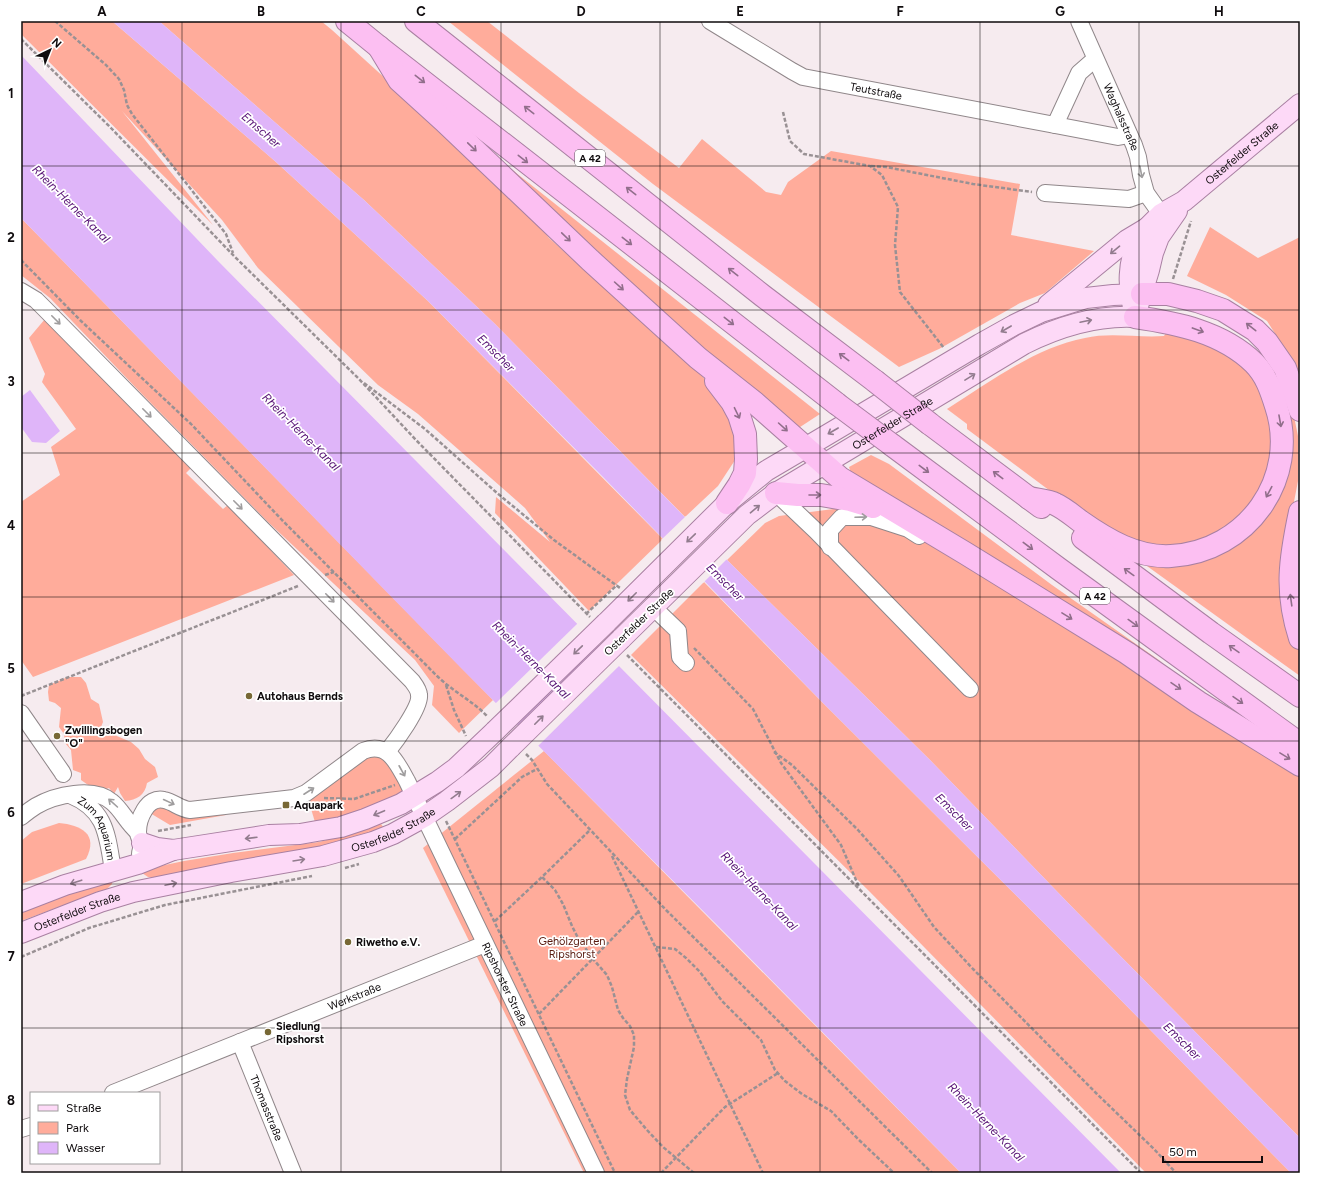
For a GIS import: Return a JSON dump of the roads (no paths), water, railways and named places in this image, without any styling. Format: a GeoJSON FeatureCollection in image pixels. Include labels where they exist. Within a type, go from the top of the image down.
{"type":"FeatureCollection","features":[{"type":"Feature","properties":{"kind":"highway","name":"A 42"},"geometry":{"type":"LineString","coordinates":[[347,21],[378,47],[892,446],[1300,744]]}},
{"type":"Feature","properties":{"kind":"highway","name":"A 42"},"geometry":{"type":"LineString","coordinates":[[416,21],[763,296],[930,424],[1211,633],[1300,696]]}},
{"type":"Feature","properties":{"kind":"highway"},"geometry":{"type":"LineString","coordinates":[[378,47],[399,80],[590,260],[698,358],[755,403],[840,478],[1127,653],[1198,702],[1300,765]]}},
{"type":"Feature","properties":{"kind":"highway"},"geometry":{"type":"LineString","coordinates":[[1136,294],[1168,294],[1197,300],[1223,310],[1255,330],[1267,342],[1285,368],[1300,410]]}},
{"type":"Feature","properties":{"kind":"highway"},"geometry":{"type":"LineString","coordinates":[[1029,498],[1055,503],[1098,533],[1126,548],[1149,555],[1172,556],[1214,546],[1228,538],[1246,524],[1262,506],[1274,484],[1280,465],[1282,442],[1279,413],[1271,390],[1260,370],[1254,363],[1235,348],[1209,334],[1187,326],[1135,317]]}},
{"type":"Feature","properties":{"kind":"highway"},"geometry":{"type":"LineString","coordinates":[[698,358],[732,402],[739,416],[745,434],[745,473],[740,485],[723,507]]}},
{"type":"Feature","properties":{"kind":"highway"},"geometry":{"type":"LineString","coordinates":[[776,493],[821,495],[843,499],[865,504],[902,516]]}},
{"type":"Feature","properties":{"kind":"highway"},"geometry":{"type":"LineString","coordinates":[[1300,512],[1292,548],[1290,585],[1293,611],[1300,638]]}},
{"type":"Feature","properties":{"kind":"main road","name":"Osterfelder Straße"},"geometry":{"type":"LineString","coordinates":[[1136,294],[1129,283],[1132,262],[1137,244],[1147,228],[1161,214],[1184,201],[1300,104]]}},
{"type":"Feature","properties":{"kind":"main road","name":"Osterfelder Straße"},"geometry":{"type":"LineString","coordinates":[[21,934],[100,902],[133,892],[329,855],[394,834],[424,817],[469,785],[491,767],[511,747],[623,646],[653,607],[735,527],[776,493],[1032,340],[1064,327],[1083,322],[1122,316],[1135,317],[1136,294],[1159,237],[1184,201]]}},
{"type":"Feature","properties":{"kind":"main road","name":"Osterfelder Straße"},"geometry":{"type":"LineString","coordinates":[[1041,312],[1127,240],[1147,228]]}},
{"type":"Feature","properties":{"kind":"main road","name":"Osterfelder Straße"},"geometry":{"type":"LineString","coordinates":[[21,902],[65,885],[138,864],[174,850],[262,836],[300,834],[341,827],[365,819],[414,796],[456,768],[495,731],[599,621],[624,591],[659,570],[723,507],[766,471],[980,344],[1041,312],[1086,298],[1136,294]]}},
{"type":"Feature","properties":{"kind":"main road"},"geometry":{"type":"LineString","coordinates":[[140,838],[157,848],[174,850]]}},
{"type":"Feature","properties":{"kind":"main road","name":"Osterfelder Straße"},"geometry":{"type":"LineString","coordinates":[[133,892],[138,864]]}},
{"type":"Feature","properties":{"kind":"main road","name":"Osterfelder Straße"},"geometry":{"type":"LineString","coordinates":[[113,870],[133,892]]}},
{"type":"Feature","properties":{"kind":"street","name":"Teutstraße"},"geometry":{"type":"LineString","coordinates":[[710,21],[792,71],[803,76],[1118,137],[1129,135]]}},
{"type":"Feature","properties":{"kind":"street","name":"Waghalsstraße"},"geometry":{"type":"LineString","coordinates":[[1079,21],[1138,157],[1146,193],[1161,214]]}},
{"type":"Feature","properties":{"kind":"street"},"geometry":{"type":"LineString","coordinates":[[1055,125],[1078,73],[1095,59]]}},
{"type":"Feature","properties":{"kind":"street"},"geometry":{"type":"LineString","coordinates":[[1045,193],[1129,199],[1146,193]]}},
{"type":"Feature","properties":{"kind":"street"},"geometry":{"type":"LineString","coordinates":[[24,292],[36,300],[407,675],[420,696],[416,708],[387,752],[378,749],[367,749],[362,751],[306,793],[294,798],[190,810],[181,808],[168,801],[157,800],[150,803],[144,809],[138,864]]}},
{"type":"Feature","properties":{"kind":"street"},"geometry":{"type":"LineString","coordinates":[[776,493],[970,689]]}},
{"type":"Feature","properties":{"kind":"street"},"geometry":{"type":"LineString","coordinates":[[830,547],[830,530],[842,517],[871,517],[908,529],[968,565],[1034,595]]}},
{"type":"Feature","properties":{"kind":"street"},"geometry":{"type":"LineString","coordinates":[[653,607],[678,631],[680,657],[686,663]]}},
{"type":"Feature","properties":{"kind":"street"},"geometry":{"type":"LineString","coordinates":[[21,713],[63,774]]}},
{"type":"Feature","properties":{"kind":"street","name":"Osterfelder Straße"},"geometry":{"type":"LineString","coordinates":[[387,752],[394,758],[414,796]]}},
{"type":"Feature","properties":{"kind":"street","name":"Zum Aquarium"},"geometry":{"type":"LineString","coordinates":[[21,817],[35,806],[45,802],[70,795],[90,793],[106,797],[113,802],[140,838]]}},
{"type":"Feature","properties":{"kind":"street","name":"Zum Aquarium"},"geometry":{"type":"LineString","coordinates":[[70,795],[85,802],[96,812],[101,820],[107,839],[113,870]]}},
{"type":"Feature","properties":{"kind":"street","name":"Ripshorster Straße"},"geometry":{"type":"LineString","coordinates":[[414,796],[596,1173]]}},
{"type":"Feature","properties":{"kind":"street","name":"Werkstraße"},"geometry":{"type":"LineString","coordinates":[[115,1092],[485,944]]}},
{"type":"Feature","properties":{"kind":"street","name":"Thomasstraße"},"geometry":{"type":"LineString","coordinates":[[240,1042],[293,1173]]}},
{"type":"Feature","properties":{"kind":"water","name":"Emscher"},"geometry":{"type":"Polygon","coordinates":[[[112,21],[159,21],[364,200],[495,324],[727,560],[930,760],[1073,908],[1300,1138],[1300,1173],[1291,1173],[1107,986],[823,703],[604,478],[428,301],[276,162],[112,21]]]}},
{"type":"Feature","properties":{"kind":"water","name":"Rhein-Herne-Kanal"},"geometry":{"type":"Polygon","coordinates":[[[21,55],[218,261],[1121,1173],[961,1173],[734,942],[460,667],[21,218],[21,55]]]}},
{"type":"Feature","properties":{"kind":"water"},"geometry":{"type":"Polygon","coordinates":[[[30,390],[60,431],[46,443],[32,442],[21,427],[21,397],[30,390]]]}},
{"type":"Feature","properties":{"kind":"place","name":"Autohaus Bernds"},"geometry":{"type":"Point","coordinates":[249,696]}},
{"type":"Feature","properties":{"kind":"place","name":"Zwillingsbogen \"O\""},"geometry":{"type":"Point","coordinates":[57,736]}},
{"type":"Feature","properties":{"kind":"place","name":"Aquapark"},"geometry":{"type":"Point","coordinates":[286,805]}},
{"type":"Feature","properties":{"kind":"place","name":"Riwetho e.V."},"geometry":{"type":"Point","coordinates":[348,942]}},
{"type":"Feature","properties":{"kind":"place","name":"Siedlung Ripshorst"},"geometry":{"type":"Point","coordinates":[268,1032]}},
{"type":"Feature","properties":{"kind":"park label","name":"Gehölzgarten Ripshorst"},"geometry":{"type":"Point","coordinates":[572,947]}}]}
